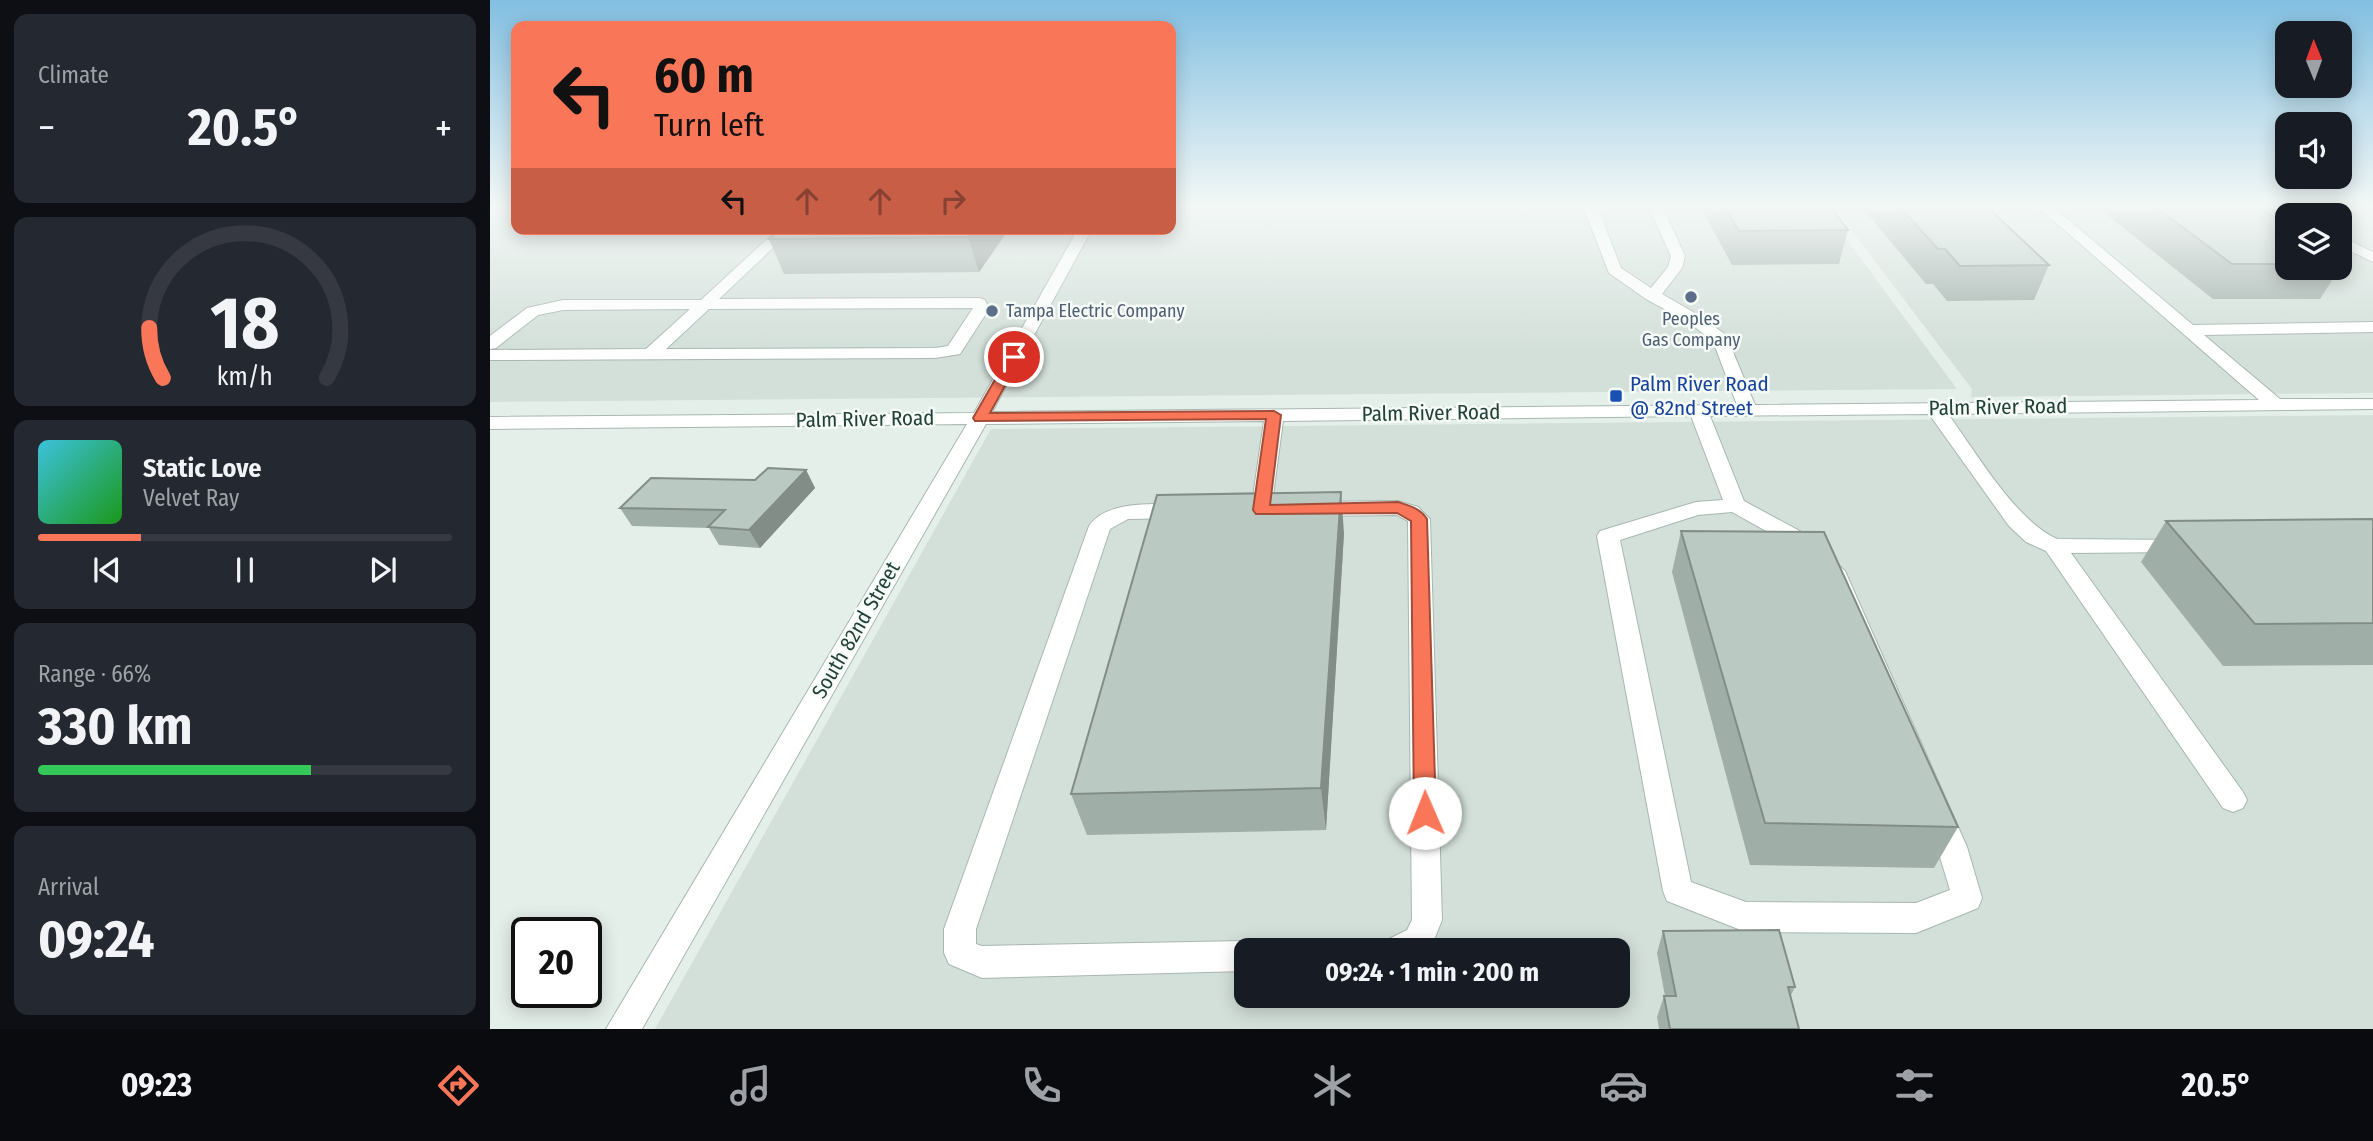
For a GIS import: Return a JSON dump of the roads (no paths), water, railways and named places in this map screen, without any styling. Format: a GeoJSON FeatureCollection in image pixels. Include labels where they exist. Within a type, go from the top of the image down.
{"type":"FeatureCollection","features":[{"type":"Feature","properties":{"kind":"street"},"geometry":{"type":"LineString","coordinates":[[650,355],[759,254]]}},
{"type":"Feature","properties":{"kind":"street","name":"South 82nd Street"},"geometry":{"type":"LineString","coordinates":[[623,1029],[980,418],[1071,254]]}},
{"type":"Feature","properties":{"kind":"street"},"geometry":{"type":"LineString","coordinates":[[1608,254],[1614,270],[1652,296],[1694,318],[1720,339],[1748,410]]}},
{"type":"Feature","properties":{"kind":"street"},"geometry":{"type":"LineString","coordinates":[[1652,296],[1675,268],[1677,254]]}},
{"type":"Feature","properties":{"kind":"street"},"geometry":{"type":"LineString","coordinates":[[2100,254],[2276,405]]}},
{"type":"Feature","properties":{"kind":"street"},"geometry":{"type":"LineString","coordinates":[[490,344],[533,311],[548,308],[979,303],[981,309],[954,350],[935,352],[490,355]]}},
{"type":"Feature","properties":{"kind":"street"},"geometry":{"type":"LineString","coordinates":[[2189,330],[2373,327]]}},
{"type":"Feature","properties":{"kind":"street","name":"Palm River Road"},"geometry":{"type":"LineString","coordinates":[[490,424],[2373,404]]}},
{"type":"Feature","properties":{"kind":"street"},"geometry":{"type":"LineString","coordinates":[[1934,408],[2016,521],[2034,537],[2054,545],[2199,545]]}},
{"type":"Feature","properties":{"kind":"street"},"geometry":{"type":"LineString","coordinates":[[1699,410],[1735,505],[1799,540],[1834,571],[1952,847],[1967,898],[1916,918],[1746,917],[1678,891],[1608,536],[1696,509],[1735,505]]}},
{"type":"Feature","properties":{"kind":"street"},"geometry":{"type":"LineString","coordinates":[[1235,510],[1274,415]]}},
{"type":"Feature","properties":{"kind":"street"},"geometry":{"type":"LineString","coordinates":[[1234,956],[982,962],[960,953],[960,929],[1100,526],[1110,516],[1128,512],[1398,508],[1411,512],[1419,519],[1427,920],[1419,938]]}},
{"type":"Feature","properties":{"kind":"street"},"geometry":{"type":"LineString","coordinates":[[2054,545],[2233,800]]}},
{"type":"Feature","properties":{"kind":"place","name":"Peoples Gas Company"},"geometry":{"type":"Point","coordinates":[1691,297]}},
{"type":"Feature","properties":{"kind":"place","name":"Tampa Electric Company"},"geometry":{"type":"Point","coordinates":[992,311]}},
{"type":"Feature","properties":{"kind":"place","name":"Palm River Road @ 82nd Street"},"geometry":{"type":"Point","coordinates":[1616,396]}}]}
